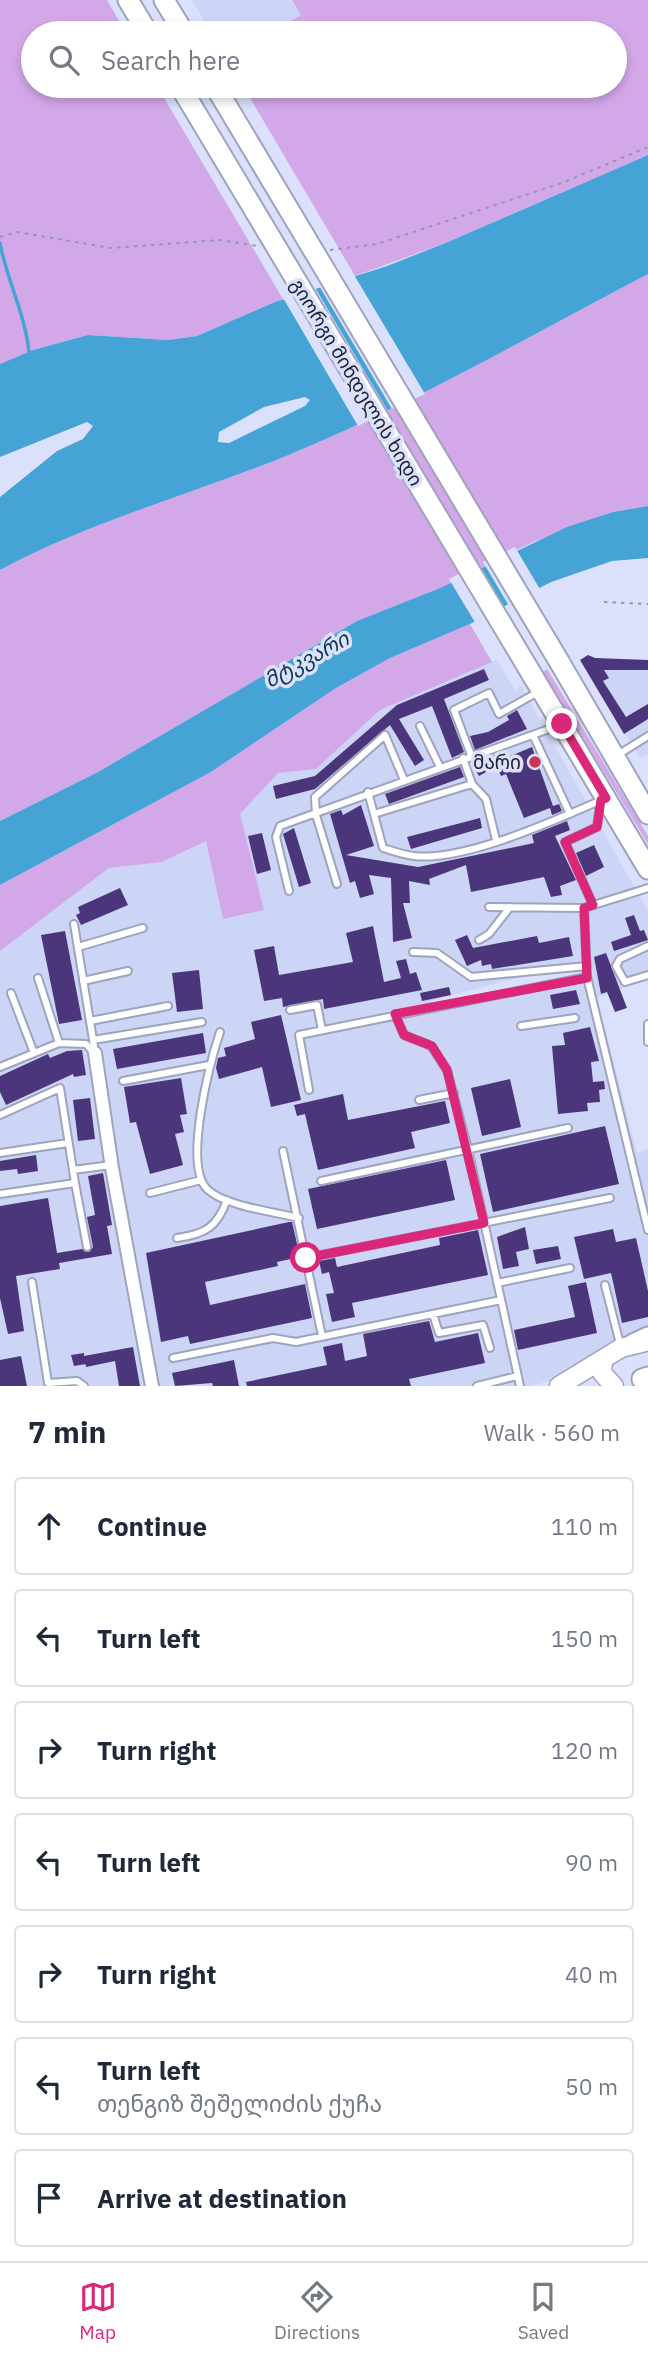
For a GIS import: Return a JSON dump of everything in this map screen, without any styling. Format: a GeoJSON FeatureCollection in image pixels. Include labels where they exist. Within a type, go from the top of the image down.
{"type":"FeatureCollection","features":[{"type":"Feature","properties":{"kind":"main road"},"geometry":{"type":"LineString","coordinates":[[128,0],[141,21]]}},
{"type":"Feature","properties":{"kind":"main road"},"geometry":{"type":"LineString","coordinates":[[164,0],[177,21]]}},
{"type":"Feature","properties":{"kind":"main road","name":"გიორგი მინდელის ხიდი"},"geometry":{"type":"LineString","coordinates":[[187,98],[562,724],[603,799],[648,869]]}},
{"type":"Feature","properties":{"kind":"main road","name":"გიორგი მინდელის ხიდი"},"geometry":{"type":"LineString","coordinates":[[222,98],[648,814]]}},
{"type":"Feature","properties":{"kind":"main road"},"geometry":{"type":"LineString","coordinates":[[559,1386],[637,1342]]}},
{"type":"Feature","properties":{"kind":"main road"},"geometry":{"type":"LineString","coordinates":[[603,1360],[602,1373],[614,1386]]}},
{"type":"Feature","properties":{"kind":"main road"},"geometry":{"type":"LineString","coordinates":[[620,1386],[646,1377]]}},
{"type":"Feature","properties":{"kind":"street"},"geometry":{"type":"LineString","coordinates":[[94,1046],[111,1165],[152,1386]]}},
{"type":"Feature","properties":{"kind":"lane"},"geometry":{"type":"LineString","coordinates":[[471,755],[454,710],[489,693],[499,714],[538,684]]}},
{"type":"Feature","properties":{"kind":"lane"},"geometry":{"type":"LineString","coordinates":[[289,891],[276,830],[368,792],[562,724]]}},
{"type":"Feature","properties":{"kind":"lane"},"geometry":{"type":"LineString","coordinates":[[420,726],[440,767]]}},
{"type":"Feature","properties":{"kind":"lane"},"geometry":{"type":"LineString","coordinates":[[337,884],[316,815],[315,797],[385,735],[404,780]]}},
{"type":"Feature","properties":{"kind":"lane"},"geometry":{"type":"LineString","coordinates":[[533,735],[570,814]]}},
{"type":"Feature","properties":{"kind":"lane"},"geometry":{"type":"LineString","coordinates":[[614,757],[648,736]]}},
{"type":"Feature","properties":{"kind":"lane"},"geometry":{"type":"LineString","coordinates":[[463,758],[472,784],[486,799],[496,840]]}},
{"type":"Feature","properties":{"kind":"lane"},"geometry":{"type":"LineString","coordinates":[[374,814],[472,784]]}},
{"type":"Feature","properties":{"kind":"lane"},"geometry":{"type":"LineString","coordinates":[[368,792],[383,848],[415,857],[447,854],[540,828],[603,799]]}},
{"type":"Feature","properties":{"kind":"lane"},"geometry":{"type":"LineString","coordinates":[[593,905],[565,842],[597,827],[603,799]]}},
{"type":"Feature","properties":{"kind":"lane"},"geometry":{"type":"LineString","coordinates":[[489,907],[584,908],[648,888]]}},
{"type":"Feature","properties":{"kind":"lane"},"geometry":{"type":"LineString","coordinates":[[479,940],[489,934],[510,907]]}},
{"type":"Feature","properties":{"kind":"lane"},"geometry":{"type":"LineString","coordinates":[[584,908],[587,978],[648,1230]]}},
{"type":"Feature","properties":{"kind":"lane"},"geometry":{"type":"LineString","coordinates":[[74,924],[94,1046]]}},
{"type":"Feature","properties":{"kind":"lane"},"geometry":{"type":"LineString","coordinates":[[78,947],[143,928]]}},
{"type":"Feature","properties":{"kind":"lane"},"geometry":{"type":"LineString","coordinates":[[648,946],[618,960],[616,966],[625,982],[648,975]]}},
{"type":"Feature","properties":{"kind":"lane"},"geometry":{"type":"LineString","coordinates":[[413,952],[438,953],[471,976],[587,966]]}},
{"type":"Feature","properties":{"kind":"lane"},"geometry":{"type":"LineString","coordinates":[[83,981],[128,971]]}},
{"type":"Feature","properties":{"kind":"lane"},"geometry":{"type":"LineString","coordinates":[[38,978],[59,1043]]}},
{"type":"Feature","properties":{"kind":"lane"},"geometry":{"type":"LineString","coordinates":[[309,1090],[299,1035],[587,978]]}},
{"type":"Feature","properties":{"kind":"lane"},"geometry":{"type":"LineString","coordinates":[[11,993],[33,1053]]}},
{"type":"Feature","properties":{"kind":"lane"},"geometry":{"type":"LineString","coordinates":[[290,1010],[317,1005],[322,1030]]}},
{"type":"Feature","properties":{"kind":"lane"},"geometry":{"type":"LineString","coordinates":[[90,1021],[168,1006]]}},
{"type":"Feature","properties":{"kind":"lane"},"geometry":{"type":"LineString","coordinates":[[395,1014],[404,1035],[426,1042],[437,1051],[447,1070],[468,1149],[520,1386]]}},
{"type":"Feature","properties":{"kind":"lane"},"geometry":{"type":"LineString","coordinates":[[521,1026],[575,1018]]}},
{"type":"Feature","properties":{"kind":"lane"},"geometry":{"type":"LineString","coordinates":[[0,1068],[59,1043],[94,1046],[202,1021]]}},
{"type":"Feature","properties":{"kind":"lane"},"geometry":{"type":"LineString","coordinates":[[648,1024],[648,1042]]}},
{"type":"Feature","properties":{"kind":"lane"},"geometry":{"type":"LineString","coordinates":[[220,1032],[203,1088],[198,1165],[201,1180],[208,1190],[227,1200],[299,1218]]}},
{"type":"Feature","properties":{"kind":"lane"},"geometry":{"type":"LineString","coordinates":[[123,1081],[209,1065]]}},
{"type":"Feature","properties":{"kind":"lane"},"geometry":{"type":"LineString","coordinates":[[0,1115],[60,1088],[87,1247]]}},
{"type":"Feature","properties":{"kind":"lane"},"geometry":{"type":"LineString","coordinates":[[419,1100],[454,1093]]}},
{"type":"Feature","properties":{"kind":"lane"},"geometry":{"type":"LineString","coordinates":[[321,1181],[568,1128]]}},
{"type":"Feature","properties":{"kind":"lane"},"geometry":{"type":"LineString","coordinates":[[0,1153],[68,1143]]}},
{"type":"Feature","properties":{"kind":"lane"},"geometry":{"type":"LineString","coordinates":[[283,1151],[322,1336]]}},
{"type":"Feature","properties":{"kind":"lane"},"geometry":{"type":"LineString","coordinates":[[73,1170],[111,1165]]}},
{"type":"Feature","properties":{"kind":"lane"},"geometry":{"type":"LineString","coordinates":[[150,1193],[201,1180]]}},
{"type":"Feature","properties":{"kind":"lane"},"geometry":{"type":"LineString","coordinates":[[0,1194],[75,1183]]}},
{"type":"Feature","properties":{"kind":"lane"},"geometry":{"type":"LineString","coordinates":[[306,1258],[610,1198]]}},
{"type":"Feature","properties":{"kind":"lane"},"geometry":{"type":"LineString","coordinates":[[177,1238],[201,1235],[213,1227],[227,1200]]}},
{"type":"Feature","properties":{"kind":"lane"},"geometry":{"type":"LineString","coordinates":[[497,1283],[570,1268]]}},
{"type":"Feature","properties":{"kind":"lane"},"geometry":{"type":"LineString","coordinates":[[32,1282],[48,1383],[77,1381],[84,1386]]}},
{"type":"Feature","properties":{"kind":"lane"},"geometry":{"type":"LineString","coordinates":[[605,1285],[637,1342]]}},
{"type":"Feature","properties":{"kind":"lane"},"geometry":{"type":"LineString","coordinates":[[173,1358],[274,1338],[296,1342],[501,1300]]}},
{"type":"Feature","properties":{"kind":"lane"},"geometry":{"type":"LineString","coordinates":[[433,1314],[439,1332],[483,1325],[491,1348]]}},
{"type":"Feature","properties":{"kind":"lane"},"geometry":{"type":"LineString","coordinates":[[477,1386],[517,1376]]}},
{"type":"Feature","properties":{"kind":"path"},"geometry":{"type":"LineString","coordinates":[[330,250],[377,244],[562,183],[648,147]]}},
{"type":"Feature","properties":{"kind":"path"},"geometry":{"type":"LineString","coordinates":[[0,237],[18,232],[111,248],[219,240],[259,246]]}},
{"type":"Feature","properties":{"kind":"path"},"geometry":{"type":"LineString","coordinates":[[604,602],[648,604]]}},
{"type":"Feature","properties":{"kind":"shaded area"},"geometry":{"type":"Polygon","coordinates":[[[0,0],[107,0],[119,21],[21,21],[21,98],[164,98],[283,299],[197,336],[168,340],[88,335],[33,350],[0,364],[0,0]]]}},
{"type":"Feature","properties":{"kind":"shaded area"},"geometry":{"type":"Polygon","coordinates":[[[192,0],[292,0],[302,15],[292,21],[205,21],[192,0]]]}},
{"type":"Feature","properties":{"kind":"shaded area"},"geometry":{"type":"Polygon","coordinates":[[[292,0],[648,0],[648,155],[448,242],[355,276],[250,98],[627,98],[627,21],[291,21],[301,15],[292,0]]]}},
{"type":"Feature","properties":{"kind":"shaded area"},"geometry":{"type":"Polygon","coordinates":[[[648,274],[648,506],[613,512],[533,542],[440,588],[357,621],[98,772],[0,821],[0,570],[71,536],[291,454],[337,434],[471,368],[648,274]]]}},
{"type":"Feature","properties":{"kind":"shaded area"},"geometry":{"type":"Polygon","coordinates":[[[470,624],[492,662],[380,710],[316,769],[278,773],[240,814],[264,910],[223,919],[206,841],[162,862],[109,868],[0,951],[0,885],[211,772],[336,688],[390,658],[470,624]]]}},
{"type":"Feature","properties":{"kind":"shaded area"},"geometry":{"type":"Polygon","coordinates":[[[588,655],[597,660],[648,660],[648,754],[640,758],[580,660],[588,655]]]}},
{"type":"Feature","properties":{"kind":"shaded area"},"geometry":{"type":"Polygon","coordinates":[[[497,660],[515,690],[521,686],[648,911],[648,978],[597,998],[637,1153],[648,1149],[648,1331],[555,1380],[530,1386],[0,1386],[0,951],[109,868],[162,862],[206,840],[223,919],[264,910],[239,814],[278,773],[316,769],[380,710],[497,660]],[[587,960],[430,1001],[432,1010],[592,977],[587,960]]]}},
{"type":"Feature","properties":{"kind":"shaded area"},"geometry":{"type":"Polygon","coordinates":[[[547,669],[648,836],[648,844],[543,672],[547,669]]]}},
{"type":"Feature","properties":{"kind":"water"},"geometry":{"type":"Polygon","coordinates":[[[648,155],[648,274],[471,368],[337,434],[291,454],[71,536],[0,570],[0,497],[57,451],[83,439],[93,426],[87,422],[0,457],[0,364],[33,350],[88,335],[168,340],[197,336],[275,302],[387,266],[648,155]],[[305,397],[264,407],[219,432],[218,442],[229,443],[305,406],[310,400],[305,397]]]}},
{"type":"Feature","properties":{"kind":"water","name":"მტკვარი"},"geometry":{"type":"Polygon","coordinates":[[[648,506],[648,558],[612,561],[551,582],[470,624],[390,658],[336,688],[211,772],[0,885],[0,821],[98,772],[357,621],[440,588],[567,527],[613,512],[648,506]]]}},
{"type":"Feature","properties":{"kind":"pier"},"geometry":{"type":"Polygon","coordinates":[[[353,273],[425,394],[392,409],[318,284],[353,273]]]}},
{"type":"Feature","properties":{"kind":"pier"},"geometry":{"type":"Polygon","coordinates":[[[314,286],[388,411],[358,426],[282,296],[314,286]]]}},
{"type":"Feature","properties":{"kind":"pier"},"geometry":{"type":"Polygon","coordinates":[[[515,547],[541,591],[509,606],[483,562],[515,547]]]}},
{"type":"Feature","properties":{"kind":"pier"},"geometry":{"type":"Polygon","coordinates":[[[479,564],[505,608],[476,624],[449,579],[479,564]]]}},
{"type":"Feature","properties":{"kind":"building"},"geometry":{"type":"Polygon","coordinates":[[[588,655],[595,658],[648,660],[648,670],[604,670],[609,678],[603,681],[626,717],[648,704],[648,719],[624,734],[580,660],[588,655]]]}},
{"type":"Feature","properties":{"kind":"building"},"geometry":{"type":"Polygon","coordinates":[[[484,669],[489,680],[444,699],[464,752],[452,758],[432,706],[399,719],[424,760],[415,766],[390,725],[315,789],[276,799],[273,786],[315,776],[397,705],[484,669]]]}},
{"type":"Feature","properties":{"kind":"building"},"geometry":{"type":"Polygon","coordinates":[[[517,710],[527,729],[475,750],[470,736],[488,732],[509,720],[507,716],[517,710]]]}},
{"type":"Feature","properties":{"kind":"building"},"geometry":{"type":"Polygon","coordinates":[[[532,747],[553,806],[559,804],[562,811],[552,815],[550,808],[524,818],[506,774],[501,776],[497,766],[479,776],[471,763],[497,754],[501,760],[532,747]]]}},
{"type":"Feature","properties":{"kind":"building"},"geometry":{"type":"Polygon","coordinates":[[[460,767],[464,777],[389,804],[385,794],[460,767]]]}},
{"type":"Feature","properties":{"kind":"building"},"geometry":{"type":"Polygon","coordinates":[[[361,805],[374,846],[346,855],[418,867],[534,843],[532,835],[567,821],[570,830],[555,836],[576,880],[560,886],[562,895],[551,897],[544,877],[471,892],[466,865],[429,879],[430,885],[409,881],[410,903],[403,903],[412,938],[393,942],[391,878],[369,875],[374,894],[360,898],[355,881],[350,883],[330,814],[341,810],[343,815],[361,805]]]}},
{"type":"Feature","properties":{"kind":"building"},"geometry":{"type":"Polygon","coordinates":[[[480,818],[482,828],[411,849],[407,837],[480,818]]]}},
{"type":"Feature","properties":{"kind":"building"},"geometry":{"type":"Polygon","coordinates":[[[294,828],[311,883],[299,887],[283,834],[294,828]]]}},
{"type":"Feature","properties":{"kind":"building"},"geometry":{"type":"Polygon","coordinates":[[[262,833],[271,870],[257,874],[248,836],[262,833]]]}},
{"type":"Feature","properties":{"kind":"building"},"geometry":{"type":"Polygon","coordinates":[[[594,845],[604,867],[586,876],[576,853],[594,845]]]}},
{"type":"Feature","properties":{"kind":"building"},"geometry":{"type":"Polygon","coordinates":[[[120,888],[128,905],[81,925],[76,915],[80,913],[78,907],[120,888]]]}},
{"type":"Feature","properties":{"kind":"building"},"geometry":{"type":"Polygon","coordinates":[[[634,915],[640,931],[644,930],[648,940],[614,951],[611,942],[631,935],[625,918],[634,915]]]}},
{"type":"Feature","properties":{"kind":"building"},"geometry":{"type":"Polygon","coordinates":[[[373,926],[384,982],[401,978],[396,961],[406,959],[410,974],[416,972],[422,990],[324,1009],[323,999],[283,1007],[282,998],[264,1001],[254,950],[274,946],[279,975],[353,962],[346,933],[373,926]]]}},
{"type":"Feature","properties":{"kind":"building"},"geometry":{"type":"Polygon","coordinates":[[[65,931],[82,1020],[59,1024],[41,935],[65,931]]]}},
{"type":"Feature","properties":{"kind":"building"},"geometry":{"type":"Polygon","coordinates":[[[467,935],[473,948],[537,936],[539,943],[569,937],[573,956],[492,969],[491,964],[482,966],[481,960],[467,966],[455,940],[467,935]]]}},
{"type":"Feature","properties":{"kind":"building"},"geometry":{"type":"Polygon","coordinates":[[[606,953],[627,1008],[615,1012],[607,992],[601,994],[594,957],[606,953]]]}},
{"type":"Feature","properties":{"kind":"building"},"geometry":{"type":"Polygon","coordinates":[[[199,970],[203,1009],[177,1012],[172,973],[199,970]]]}},
{"type":"Feature","properties":{"kind":"building"},"geometry":{"type":"Polygon","coordinates":[[[449,987],[451,995],[422,1001],[420,993],[449,987]]]}},
{"type":"Feature","properties":{"kind":"building"},"geometry":{"type":"Polygon","coordinates":[[[576,990],[580,1004],[553,1009],[550,995],[576,990]]]}},
{"type":"Feature","properties":{"kind":"building"},"geometry":{"type":"Polygon","coordinates":[[[281,1015],[301,1100],[271,1107],[262,1067],[219,1079],[216,1068],[218,1058],[226,1056],[224,1048],[255,1039],[251,1022],[281,1015]]]}},
{"type":"Feature","properties":{"kind":"building"},"geometry":{"type":"Polygon","coordinates":[[[590,1027],[599,1061],[591,1062],[593,1082],[604,1081],[605,1089],[599,1090],[600,1102],[587,1103],[588,1111],[558,1114],[552,1046],[565,1045],[563,1033],[590,1027]]]}},
{"type":"Feature","properties":{"kind":"building"},"geometry":{"type":"Polygon","coordinates":[[[203,1033],[206,1053],[117,1069],[113,1049],[203,1033]]]}},
{"type":"Feature","properties":{"kind":"building"},"geometry":{"type":"Polygon","coordinates":[[[82,1050],[86,1075],[74,1077],[73,1074],[6,1105],[0,1092],[0,1076],[48,1054],[50,1058],[67,1051],[82,1050]]]}},
{"type":"Feature","properties":{"kind":"building"},"geometry":{"type":"Polygon","coordinates":[[[181,1078],[187,1114],[180,1115],[184,1132],[175,1134],[183,1165],[150,1174],[136,1122],[130,1123],[124,1087],[181,1078]]]}},
{"type":"Feature","properties":{"kind":"building"},"geometry":{"type":"Polygon","coordinates":[[[510,1079],[521,1127],[482,1136],[471,1088],[510,1079]]]}},
{"type":"Feature","properties":{"kind":"building"},"geometry":{"type":"Polygon","coordinates":[[[343,1094],[348,1120],[445,1101],[450,1123],[411,1132],[415,1148],[318,1170],[305,1114],[297,1116],[294,1105],[343,1094]]]}},
{"type":"Feature","properties":{"kind":"building"},"geometry":{"type":"Polygon","coordinates":[[[90,1098],[95,1139],[78,1141],[73,1100],[90,1098]]]}},
{"type":"Feature","properties":{"kind":"building"},"geometry":{"type":"Polygon","coordinates":[[[605,1126],[619,1184],[493,1212],[480,1154],[605,1126]]]}},
{"type":"Feature","properties":{"kind":"building"},"geometry":{"type":"Polygon","coordinates":[[[36,1155],[38,1171],[18,1174],[17,1169],[0,1171],[0,1161],[36,1155]]]}},
{"type":"Feature","properties":{"kind":"building"},"geometry":{"type":"Polygon","coordinates":[[[446,1160],[455,1200],[317,1229],[308,1189],[446,1160]]]}},
{"type":"Feature","properties":{"kind":"building"},"geometry":{"type":"Polygon","coordinates":[[[103,1173],[112,1225],[107,1226],[112,1254],[59,1263],[60,1269],[16,1276],[24,1331],[8,1334],[0,1298],[0,1206],[48,1198],[57,1253],[82,1249],[89,1252],[93,1247],[87,1217],[95,1215],[88,1176],[103,1173]]]}},
{"type":"Feature","properties":{"kind":"building"},"geometry":{"type":"Polygon","coordinates":[[[292,1222],[300,1257],[277,1262],[278,1266],[205,1282],[210,1305],[305,1284],[312,1318],[190,1344],[188,1336],[161,1342],[146,1253],[292,1222]]]}},
{"type":"Feature","properties":{"kind":"building"},"geometry":{"type":"Polygon","coordinates":[[[525,1227],[529,1249],[516,1252],[519,1266],[503,1269],[497,1237],[525,1227]]]}},
{"type":"Feature","properties":{"kind":"building"},"geometry":{"type":"Polygon","coordinates":[[[613,1229],[616,1242],[636,1238],[648,1291],[648,1317],[622,1323],[611,1273],[584,1279],[574,1237],[613,1229]]]}},
{"type":"Feature","properties":{"kind":"building"},"geometry":{"type":"Polygon","coordinates":[[[478,1230],[488,1275],[352,1303],[355,1317],[332,1322],[326,1294],[334,1293],[329,1272],[322,1274],[319,1261],[335,1258],[337,1267],[440,1245],[439,1238],[478,1230]]]}},
{"type":"Feature","properties":{"kind":"building"},"geometry":{"type":"Polygon","coordinates":[[[558,1246],[561,1259],[536,1264],[533,1250],[558,1246]]]}},
{"type":"Feature","properties":{"kind":"building"},"geometry":{"type":"Polygon","coordinates":[[[586,1282],[597,1333],[518,1350],[514,1330],[575,1317],[568,1286],[586,1282]]]}},
{"type":"Feature","properties":{"kind":"building"},"geometry":{"type":"Polygon","coordinates":[[[429,1321],[435,1342],[478,1333],[485,1363],[409,1379],[411,1386],[247,1386],[246,1382],[327,1365],[323,1347],[342,1343],[345,1361],[367,1356],[363,1334],[429,1321]]]}},
{"type":"Feature","properties":{"kind":"building"},"geometry":{"type":"Polygon","coordinates":[[[133,1347],[140,1386],[119,1386],[115,1361],[86,1367],[86,1364],[74,1366],[71,1355],[84,1353],[84,1356],[133,1347]]]}},
{"type":"Feature","properties":{"kind":"building"},"geometry":{"type":"Polygon","coordinates":[[[21,1356],[27,1386],[0,1386],[0,1360],[21,1356]]]}},
{"type":"Feature","properties":{"kind":"building"},"geometry":{"type":"Polygon","coordinates":[[[234,1360],[239,1386],[213,1386],[212,1383],[175,1386],[172,1373],[234,1360]]]}},
{"type":"Feature","properties":{"kind":"waterway"},"geometry":{"type":"LineString","coordinates":[[0,243],[24,324],[29,352]]}},
{"type":"Feature","properties":{"kind":"place","name":"მარი"},"geometry":{"type":"Point","coordinates":[535,762]}},
{"type":"Feature","properties":{"kind":"route"},"geometry":{"type":"LineString","coordinates":[[306,1258],[484,1223],[468,1149],[443,1060],[426,1042],[404,1035],[395,1014],[587,978],[584,908],[593,905],[565,842],[597,827],[601,800],[606,798],[562,724]]}}]}
